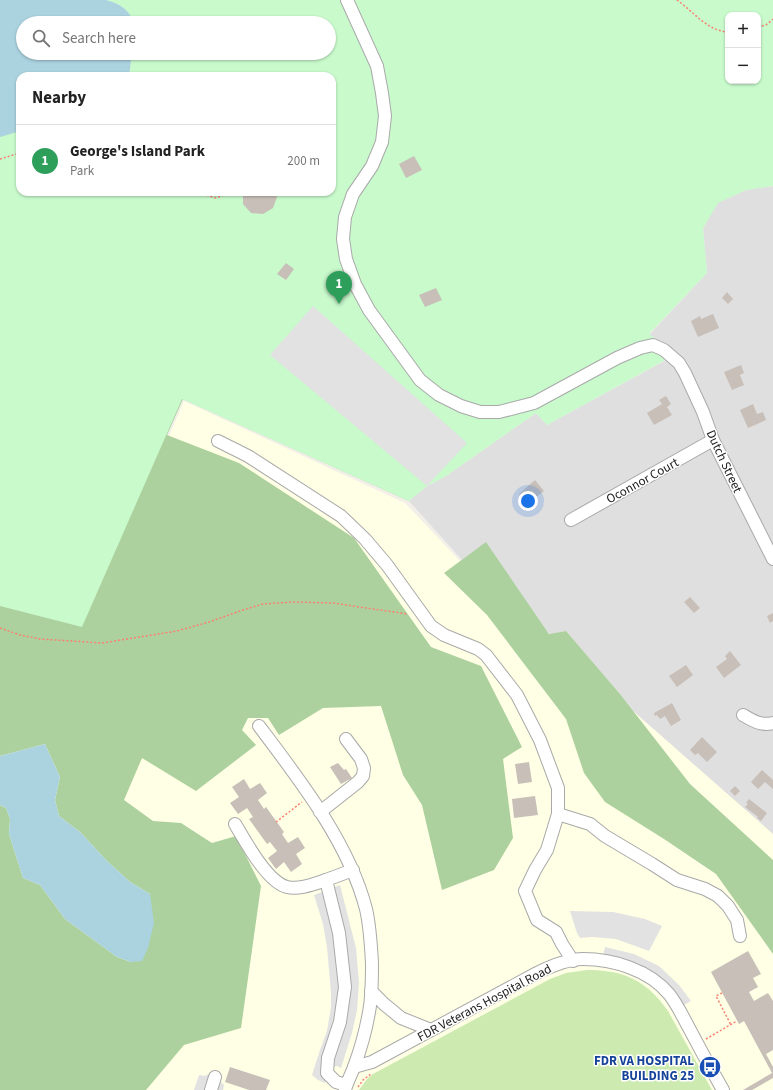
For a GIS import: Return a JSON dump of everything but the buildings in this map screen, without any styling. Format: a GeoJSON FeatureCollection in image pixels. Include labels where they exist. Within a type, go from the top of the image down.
{"type":"FeatureCollection","features":[{"type":"Feature","properties":{"kind":"street","name":"Dutch Street"},"geometry":{"type":"LineString","coordinates":[[347,0],[377,66],[385,116],[382,142],[372,166],[353,194],[345,216],[343,239],[346,259],[355,284],[369,310],[420,380],[439,395],[461,406],[480,412],[499,412],[534,403],[617,358],[640,348],[653,346],[664,350],[679,363],[685,373],[703,412],[713,440],[773,559]]}},
{"type":"Feature","properties":{"kind":"street","name":"Oconnor Court"},"geometry":{"type":"LineString","coordinates":[[571,520],[713,440]]}},
{"type":"Feature","properties":{"kind":"street"},"geometry":{"type":"LineString","coordinates":[[218,441],[248,456],[341,516],[365,539],[387,565],[432,626],[444,635],[478,649],[486,655],[517,695],[540,740],[558,788],[558,814],[547,850],[525,891],[537,920],[556,932],[573,961]]}},
{"type":"Feature","properties":{"kind":"street"},"geometry":{"type":"LineString","coordinates":[[743,715],[755,723],[763,725],[773,723]]}},
{"type":"Feature","properties":{"kind":"street"},"geometry":{"type":"LineString","coordinates":[[259,726],[320,812],[353,870],[366,909],[371,944],[371,991],[367,1024],[349,1088],[336,1082],[327,1073],[328,1058],[340,1022],[345,987],[338,933],[326,880]]}},
{"type":"Feature","properties":{"kind":"street"},"geometry":{"type":"LineString","coordinates":[[320,812],[358,782],[363,776],[364,768],[361,759],[346,739]]}},
{"type":"Feature","properties":{"kind":"street"},"geometry":{"type":"LineString","coordinates":[[558,814],[590,824],[605,836],[677,880],[705,889],[718,896],[728,906],[737,920],[740,936]]}},
{"type":"Feature","properties":{"kind":"street"},"geometry":{"type":"LineString","coordinates":[[234,824],[268,874],[275,882],[287,888],[304,887],[353,870]]}},
{"type":"Feature","properties":{"kind":"street","name":"FDR Veterans Hospital Road"},"geometry":{"type":"LineString","coordinates":[[354,1067],[372,1062],[537,973],[559,963],[582,959],[606,961],[633,969],[655,981],[669,994],[723,1090]]}},
{"type":"Feature","properties":{"kind":"street"},"geometry":{"type":"LineString","coordinates":[[371,991],[401,1018],[431,1030]]}},
{"type":"Feature","properties":{"kind":"street"},"geometry":{"type":"LineString","coordinates":[[211,1090],[215,1077]]}},
{"type":"Feature","properties":{"kind":"path"},"geometry":{"type":"LineString","coordinates":[[676,0],[702,21],[720,32],[725,32]]}},
{"type":"Feature","properties":{"kind":"path"},"geometry":{"type":"LineString","coordinates":[[761,26],[766,25],[773,19]]}},
{"type":"Feature","properties":{"kind":"path"},"geometry":{"type":"LineString","coordinates":[[0,159],[16,154]]}},
{"type":"Feature","properties":{"kind":"path"},"geometry":{"type":"LineString","coordinates":[[209,196],[216,198],[221,196]]}},
{"type":"Feature","properties":{"kind":"path"},"geometry":{"type":"LineString","coordinates":[[0,628],[20,635],[40,639],[102,643],[177,631],[263,604],[293,602],[334,603],[423,615]]}},
{"type":"Feature","properties":{"kind":"path"},"geometry":{"type":"LineString","coordinates":[[276,822],[303,802]]}},
{"type":"Feature","properties":{"kind":"path"},"geometry":{"type":"LineString","coordinates":[[722,993],[716,996],[731,1025]]}},
{"type":"Feature","properties":{"kind":"path"},"geometry":{"type":"LineString","coordinates":[[697,1044],[738,1021]]}},
{"type":"Feature","properties":{"kind":"path"},"geometry":{"type":"LineString","coordinates":[[349,1088],[376,1071]]}},
{"type":"Feature","properties":{"kind":"shaded area"},"geometry":{"type":"Polygon","coordinates":[[[773,186],[773,860],[690,784],[620,694],[566,631],[549,634],[486,543],[462,560],[409,501],[427,486],[446,476],[536,413],[547,425],[677,354],[649,335],[707,273],[703,228],[717,203],[746,190],[773,186]]]}},
{"type":"Feature","properties":{"kind":"shaded area"},"geometry":{"type":"Polygon","coordinates":[[[313,306],[467,443],[427,486],[270,355],[313,306]]]}},
{"type":"Feature","properties":{"kind":"shaded area"},"geometry":{"type":"Polygon","coordinates":[[[184,401],[405,503],[460,561],[489,577],[616,696],[773,834],[773,1090],[0,1090],[0,609],[84,631],[184,401]]]}},
{"type":"Feature","properties":{"kind":"shaded area"},"geometry":{"type":"Polygon","coordinates":[[[340,885],[356,948],[359,983],[357,1010],[352,1033],[341,1068],[337,1066],[332,1067],[325,1083],[312,1075],[327,1031],[331,1007],[327,947],[323,924],[314,895],[340,885]]]}},
{"type":"Feature","properties":{"kind":"shaded area"},"geometry":{"type":"Polygon","coordinates":[[[570,911],[613,912],[645,919],[662,926],[649,951],[616,939],[592,937],[580,938],[570,911]]]}},
{"type":"Feature","properties":{"kind":"shaded area"},"geometry":{"type":"Polygon","coordinates":[[[605,947],[634,954],[659,966],[679,985],[691,1001],[675,1010],[651,983],[630,971],[601,964],[605,947]]]}},
{"type":"Feature","properties":{"kind":"shaded area"},"geometry":{"type":"Polygon","coordinates":[[[208,1074],[219,1076],[220,1081],[224,1085],[223,1090],[194,1090],[199,1075],[205,1076],[208,1074]]]}},
{"type":"Feature","properties":{"kind":"green space"},"geometry":{"type":"Polygon","coordinates":[[[106,0],[773,0],[773,186],[746,190],[718,203],[703,228],[707,273],[649,334],[678,353],[547,425],[536,413],[446,476],[427,486],[409,501],[182,399],[82,627],[0,606],[0,137],[16,132],[16,196],[336,196],[336,72],[130,72],[131,60],[336,60],[336,16],[130,16],[120,5],[106,0]]]}},
{"type":"Feature","properties":{"kind":"green space"},"geometry":{"type":"Polygon","coordinates":[[[16,132],[16,196],[25,196],[409,501],[183,399],[167,435],[239,463],[354,538],[431,647],[481,666],[522,747],[503,759],[513,838],[494,870],[442,890],[422,805],[403,775],[381,706],[323,708],[279,735],[268,718],[248,718],[242,730],[256,745],[196,791],[142,758],[124,800],[153,821],[181,823],[212,843],[236,836],[261,886],[241,1028],[184,1045],[146,1090],[0,1090],[0,805],[6,808],[10,819],[9,834],[23,878],[40,885],[65,919],[117,957],[131,962],[150,894],[130,882],[106,860],[80,832],[59,816],[55,800],[60,777],[45,744],[0,756],[0,137],[16,132]]]}},
{"type":"Feature","properties":{"kind":"green space"},"geometry":{"type":"Polygon","coordinates":[[[486,542],[549,634],[566,631],[620,694],[690,784],[773,860],[773,954],[716,874],[605,802],[584,773],[566,719],[487,615],[444,573],[486,542]]]}},
{"type":"Feature","properties":{"kind":"green space"},"geometry":{"type":"Polygon","coordinates":[[[587,970],[612,972],[633,979],[642,984],[660,1000],[668,1011],[712,1090],[359,1090],[367,1079],[373,1074],[550,979],[566,973],[587,970]]]}},
{"type":"Feature","properties":{"kind":"water"},"geometry":{"type":"Polygon","coordinates":[[[0,0],[106,0],[120,5],[127,11],[130,16],[16,16],[16,60],[131,60],[130,72],[16,72],[16,132],[0,137],[0,0]]]}},
{"type":"Feature","properties":{"kind":"water"},"geometry":{"type":"Polygon","coordinates":[[[45,744],[60,777],[55,800],[59,816],[80,832],[106,860],[130,882],[150,894],[154,923],[148,948],[142,961],[131,962],[117,957],[65,919],[40,885],[23,878],[9,834],[10,819],[6,808],[0,805],[0,756],[45,744]]]}},
{"type":"Feature","properties":{"kind":"place","name":"George's Island Park"},"geometry":{"type":"Point","coordinates":[339,304]}},
{"type":"Feature","properties":{"kind":"place","name":"FDR VA HOSPITAL BUILDING 25"},"geometry":{"type":"Point","coordinates":[710,1067]}}]}
